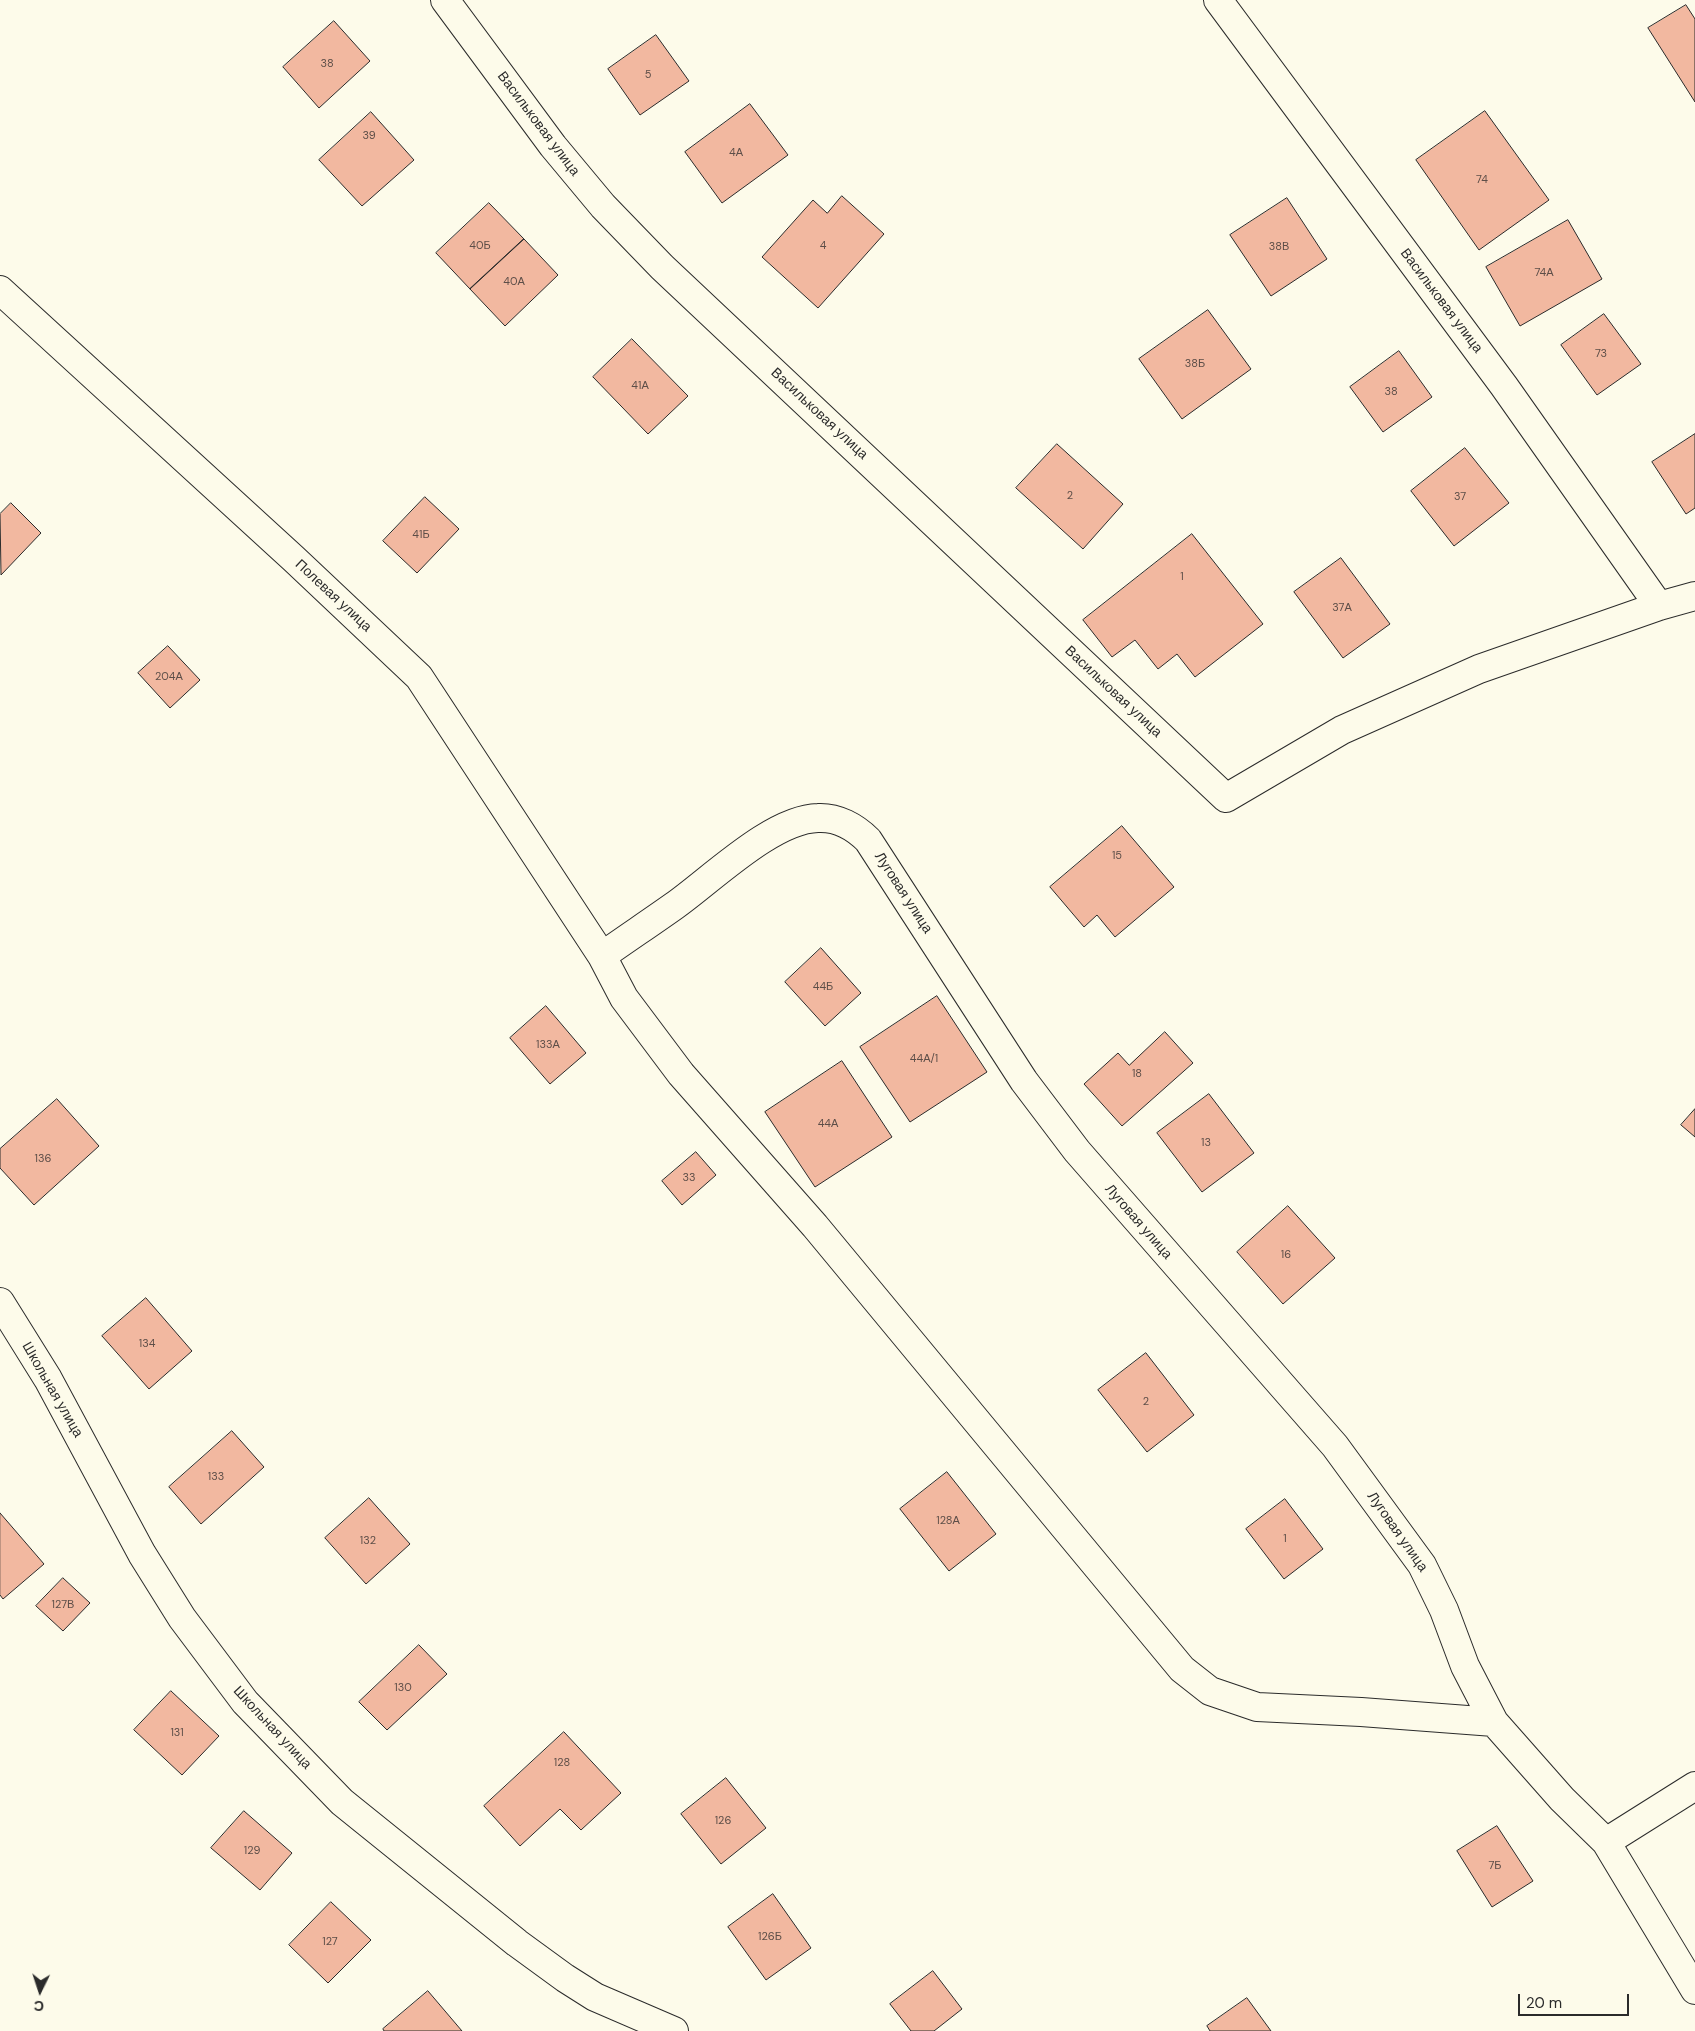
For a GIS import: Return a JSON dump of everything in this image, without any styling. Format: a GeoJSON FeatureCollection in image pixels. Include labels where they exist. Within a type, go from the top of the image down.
{"type":"FeatureCollection","features":[{"type":"Feature","properties":{"kind":"street","name":"Васильковая улица"},"geometry":{"type":"LineString","coordinates":[[445,0],[553,146],[603,206],[649,254],[1226,798],[1342,730],[1479,669],[1658,606],[1498,378],[1218,0]]}},
{"type":"Feature","properties":{"kind":"street","name":"Полевая улица"},"geometry":{"type":"LineString","coordinates":[[0,290],[294,559],[419,677],[602,956],[624,998],[681,1074],[816,1226],[1182,1669],[1210,1691],[1257,1707],[1361,1712],[1494,1722]]}},
{"type":"Feature","properties":{"kind":"street"},"geometry":{"type":"LineString","coordinates":[[1658,606],[1695,596]]}},
{"type":"Feature","properties":{"kind":"street","name":"Луговая улица"},"geometry":{"type":"LineString","coordinates":[[602,956],[674,906],[769,834],[791,824],[818,818],[856,828],[868,840],[1024,1081],[1077,1152],[1335,1446],[1422,1565],[1444,1610],[1466,1666],[1494,1722],[1562,1799],[1606,1842],[1695,1990]]}},
{"type":"Feature","properties":{"kind":"street","name":"Школьная улица"},"geometry":{"type":"LineString","coordinates":[[0,1302],[48,1379],[142,1554],[182,1618],[245,1702],[342,1802],[517,1943],[595,1997],[674,2031]]}},
{"type":"Feature","properties":{"kind":"street"},"geometry":{"type":"LineString","coordinates":[[1606,1842],[1695,1786]]}},
{"type":"Feature","properties":{"kind":"building"},"geometry":{"type":"Polygon","coordinates":[[[1686,5],[1695,19],[1695,102],[1648,28],[1686,5]]]}},
{"type":"Feature","properties":{"kind":"building"},"geometry":{"type":"Polygon","coordinates":[[[334,21],[370,61],[319,108],[283,67],[334,21]]]}},
{"type":"Feature","properties":{"kind":"building"},"geometry":{"type":"Polygon","coordinates":[[[656,35],[689,81],[640,115],[608,69],[656,35]]]}},
{"type":"Feature","properties":{"kind":"building"},"geometry":{"type":"Polygon","coordinates":[[[750,104],[788,155],[722,203],[685,152],[750,104]]]}},
{"type":"Feature","properties":{"kind":"building"},"geometry":{"type":"Polygon","coordinates":[[[1485,111],[1549,200],[1479,250],[1416,160],[1485,111]]]}},
{"type":"Feature","properties":{"kind":"building"},"geometry":{"type":"Polygon","coordinates":[[[371,112],[414,160],[362,206],[319,160],[371,112]]]}},
{"type":"Feature","properties":{"kind":"building"},"geometry":{"type":"Polygon","coordinates":[[[842,196],[884,234],[818,308],[762,257],[813,200],[827,213],[842,196]]]}},
{"type":"Feature","properties":{"kind":"building"},"geometry":{"type":"Polygon","coordinates":[[[1287,198],[1327,259],[1271,296],[1230,235],[1287,198]]]}},
{"type":"Feature","properties":{"kind":"building"},"geometry":{"type":"Polygon","coordinates":[[[489,203],[524,239],[470,289],[436,253],[489,203]]]}},
{"type":"Feature","properties":{"kind":"building"},"geometry":{"type":"Polygon","coordinates":[[[1568,220],[1602,279],[1520,326],[1486,267],[1568,220]]]}},
{"type":"Feature","properties":{"kind":"building"},"geometry":{"type":"Polygon","coordinates":[[[524,239],[558,275],[505,326],[470,289],[524,239]]]}},
{"type":"Feature","properties":{"kind":"building"},"geometry":{"type":"Polygon","coordinates":[[[1208,310],[1251,369],[1182,419],[1139,359],[1208,310]]]}},
{"type":"Feature","properties":{"kind":"building"},"geometry":{"type":"Polygon","coordinates":[[[1604,314],[1641,364],[1597,395],[1561,345],[1604,314]]]}},
{"type":"Feature","properties":{"kind":"building"},"geometry":{"type":"Polygon","coordinates":[[[632,339],[688,396],[648,434],[593,377],[632,339]]]}},
{"type":"Feature","properties":{"kind":"building"},"geometry":{"type":"Polygon","coordinates":[[[1399,351],[1432,397],[1383,432],[1350,387],[1399,351]]]}},
{"type":"Feature","properties":{"kind":"building"},"geometry":{"type":"Polygon","coordinates":[[[1695,434],[1695,508],[1686,514],[1652,462],[1695,434]]]}},
{"type":"Feature","properties":{"kind":"building"},"geometry":{"type":"Polygon","coordinates":[[[1057,444],[1123,504],[1083,549],[1016,488],[1057,444]]]}},
{"type":"Feature","properties":{"kind":"building"},"geometry":{"type":"Polygon","coordinates":[[[1465,448],[1509,503],[1454,546],[1411,491],[1465,448]]]}},
{"type":"Feature","properties":{"kind":"building"},"geometry":{"type":"Polygon","coordinates":[[[425,497],[459,529],[417,573],[383,541],[425,497]]]}},
{"type":"Feature","properties":{"kind":"building"},"geometry":{"type":"Polygon","coordinates":[[[11,503],[41,533],[1,575],[0,514],[11,503]]]}},
{"type":"Feature","properties":{"kind":"building"},"geometry":{"type":"Polygon","coordinates":[[[1192,534],[1263,624],[1195,677],[1177,654],[1158,669],[1135,640],[1112,657],[1083,620],[1192,534]]]}},
{"type":"Feature","properties":{"kind":"building"},"geometry":{"type":"Polygon","coordinates":[[[1341,558],[1390,624],[1343,658],[1294,592],[1341,558]]]}},
{"type":"Feature","properties":{"kind":"building"},"geometry":{"type":"Polygon","coordinates":[[[168,646],[200,680],[170,708],[138,673],[168,646]]]}},
{"type":"Feature","properties":{"kind":"building"},"geometry":{"type":"Polygon","coordinates":[[[1122,826],[1174,887],[1115,937],[1097,915],[1084,927],[1050,887],[1122,826]]]}},
{"type":"Feature","properties":{"kind":"building"},"geometry":{"type":"Polygon","coordinates":[[[821,948],[861,993],[825,1026],[785,982],[821,948]]]}},
{"type":"Feature","properties":{"kind":"building"},"geometry":{"type":"Polygon","coordinates":[[[937,996],[987,1072],[910,1122],[860,1047],[937,996]]]}},
{"type":"Feature","properties":{"kind":"building"},"geometry":{"type":"Polygon","coordinates":[[[546,1006],[586,1053],[550,1084],[510,1038],[546,1006]]]}},
{"type":"Feature","properties":{"kind":"building"},"geometry":{"type":"Polygon","coordinates":[[[1165,1032],[1193,1063],[1122,1126],[1084,1084],[1118,1053],[1129,1065],[1165,1032]]]}},
{"type":"Feature","properties":{"kind":"building"},"geometry":{"type":"Polygon","coordinates":[[[842,1061],[892,1137],[815,1187],[765,1112],[842,1061]]]}},
{"type":"Feature","properties":{"kind":"building"},"geometry":{"type":"Polygon","coordinates":[[[1209,1094],[1254,1153],[1202,1192],[1157,1133],[1209,1094]]]}},
{"type":"Feature","properties":{"kind":"building"},"geometry":{"type":"Polygon","coordinates":[[[57,1099],[99,1146],[34,1205],[0,1168],[0,1149],[57,1099]]]}},
{"type":"Feature","properties":{"kind":"building"},"geometry":{"type":"Polygon","coordinates":[[[1695,1109],[1695,1137],[1681,1125],[1695,1109]]]}},
{"type":"Feature","properties":{"kind":"building"},"geometry":{"type":"Polygon","coordinates":[[[696,1152],[716,1175],[682,1205],[662,1181],[696,1152]]]}},
{"type":"Feature","properties":{"kind":"building"},"geometry":{"type":"Polygon","coordinates":[[[1288,1206],[1335,1258],[1283,1304],[1237,1252],[1288,1206]]]}},
{"type":"Feature","properties":{"kind":"building"},"geometry":{"type":"Polygon","coordinates":[[[146,1298],[192,1351],[149,1389],[102,1336],[146,1298]]]}},
{"type":"Feature","properties":{"kind":"building"},"geometry":{"type":"Polygon","coordinates":[[[1146,1353],[1194,1415],[1147,1452],[1098,1390],[1146,1353]]]}},
{"type":"Feature","properties":{"kind":"building"},"geometry":{"type":"Polygon","coordinates":[[[232,1431],[264,1467],[201,1524],[169,1487],[232,1431]]]}},
{"type":"Feature","properties":{"kind":"building"},"geometry":{"type":"Polygon","coordinates":[[[947,1472],[996,1534],[949,1571],[900,1509],[947,1472]]]}},
{"type":"Feature","properties":{"kind":"building"},"geometry":{"type":"Polygon","coordinates":[[[369,1498],[410,1544],[366,1584],[325,1538],[369,1498]]]}},
{"type":"Feature","properties":{"kind":"building"},"geometry":{"type":"Polygon","coordinates":[[[1285,1499],[1323,1549],[1284,1579],[1246,1529],[1285,1499]]]}},
{"type":"Feature","properties":{"kind":"building"},"geometry":{"type":"Polygon","coordinates":[[[0,1513],[44,1564],[3,1599],[0,1595],[0,1513]]]}},
{"type":"Feature","properties":{"kind":"building"},"geometry":{"type":"Polygon","coordinates":[[[63,1578],[90,1603],[63,1631],[36,1606],[63,1578]]]}},
{"type":"Feature","properties":{"kind":"building"},"geometry":{"type":"Polygon","coordinates":[[[419,1645],[447,1674],[387,1730],[359,1702],[419,1645]]]}},
{"type":"Feature","properties":{"kind":"building"},"geometry":{"type":"Polygon","coordinates":[[[171,1691],[219,1736],[182,1775],[134,1730],[171,1691]]]}},
{"type":"Feature","properties":{"kind":"building"},"geometry":{"type":"Polygon","coordinates":[[[564,1732],[621,1793],[581,1830],[560,1809],[520,1846],[484,1806],[564,1732]]]}},
{"type":"Feature","properties":{"kind":"building"},"geometry":{"type":"Polygon","coordinates":[[[726,1778],[766,1828],[721,1864],[681,1814],[726,1778]]]}},
{"type":"Feature","properties":{"kind":"building"},"geometry":{"type":"Polygon","coordinates":[[[244,1811],[292,1853],[260,1890],[211,1848],[244,1811]]]}},
{"type":"Feature","properties":{"kind":"building"},"geometry":{"type":"Polygon","coordinates":[[[1497,1826],[1533,1881],[1492,1907],[1457,1851],[1497,1826]]]}},
{"type":"Feature","properties":{"kind":"building"},"geometry":{"type":"Polygon","coordinates":[[[773,1894],[811,1948],[766,1980],[728,1927],[773,1894]]]}},
{"type":"Feature","properties":{"kind":"building"},"geometry":{"type":"Polygon","coordinates":[[[331,1902],[371,1940],[328,1983],[289,1945],[331,1902]]]}},
{"type":"Feature","properties":{"kind":"building"},"geometry":{"type":"Polygon","coordinates":[[[933,1971],[962,2009],[934,2031],[911,2031],[890,2004],[933,1971]]]}},
{"type":"Feature","properties":{"kind":"building"},"geometry":{"type":"Polygon","coordinates":[[[428,1991],[462,2031],[384,2031],[383,2029],[428,1991]]]}},
{"type":"Feature","properties":{"kind":"building"},"geometry":{"type":"Polygon","coordinates":[[[1247,1998],[1271,2031],[1210,2031],[1207,2026],[1247,1998]]]}}]}
